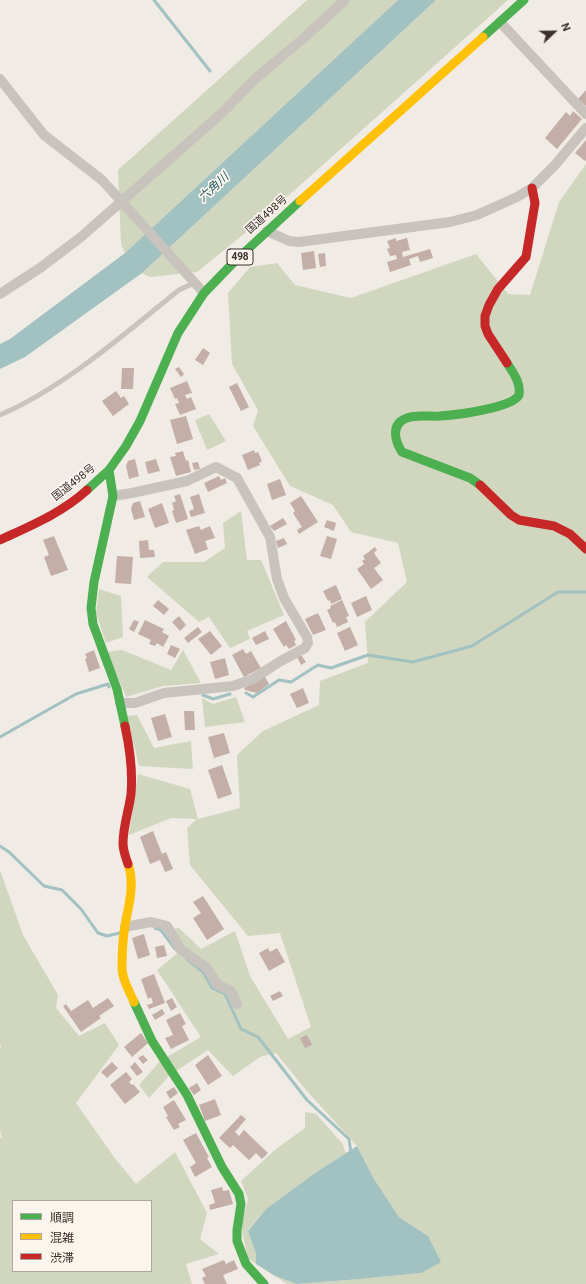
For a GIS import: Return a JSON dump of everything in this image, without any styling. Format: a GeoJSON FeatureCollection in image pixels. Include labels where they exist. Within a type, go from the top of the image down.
{"type":"FeatureCollection","features":[{"type":"Feature","properties":{"kind":"main road","name":"国道498号"},"geometry":{"type":"LineString","coordinates":[[0,540],[41,522],[78,498],[109,470],[126,446],[140,421],[178,333],[204,293],[267,231],[524,0]]}},
{"type":"Feature","properties":{"kind":"main road"},"geometry":{"type":"LineString","coordinates":[[532,188],[535,204],[526,257],[498,289],[486,316],[485,326],[488,334],[517,379],[519,387],[518,396],[514,401],[499,407],[440,416],[405,418],[399,424],[395,436],[398,446],[402,452],[470,478],[482,486],[511,515],[519,520],[554,526],[570,534],[586,550]]}},
{"type":"Feature","properties":{"kind":"main road"},"geometry":{"type":"LineString","coordinates":[[109,470],[113,496],[94,582],[91,608],[93,624],[117,689],[131,752],[131,794],[123,843],[124,852],[131,872],[132,888],[125,927],[122,969],[126,984],[152,1041],[187,1095],[222,1167],[239,1194],[241,1204],[237,1241],[246,1264],[264,1284]]}},
{"type":"Feature","properties":{"kind":"street"},"geometry":{"type":"LineString","coordinates":[[0,294],[40,268],[122,204],[222,113],[255,79],[305,37],[345,0]]}},
{"type":"Feature","properties":{"kind":"street"},"geometry":{"type":"LineString","coordinates":[[500,22],[586,114]]}},
{"type":"Feature","properties":{"kind":"street"},"geometry":{"type":"LineString","coordinates":[[0,79],[44,135],[102,180],[122,204],[204,293]]}},
{"type":"Feature","properties":{"kind":"street"},"geometry":{"type":"LineString","coordinates":[[267,231],[289,241],[300,242],[450,222],[477,214],[516,197],[532,188],[555,165],[586,128]]}},
{"type":"Feature","properties":{"kind":"street"},"geometry":{"type":"LineString","coordinates":[[113,496],[187,481],[216,467],[236,478],[270,537],[277,579],[284,598],[307,637],[308,643],[305,648],[279,662],[253,679],[233,686],[164,693],[135,703],[120,702]]}},
{"type":"Feature","properties":{"kind":"street"},"geometry":{"type":"LineString","coordinates":[[125,927],[150,922],[167,926],[180,949],[206,967],[218,985],[231,991],[237,1004]]}},
{"type":"Feature","properties":{"kind":"lane"},"geometry":{"type":"LineString","coordinates":[[0,415],[22,406],[86,363],[192,280]]}},
{"type":"Feature","properties":{"kind":"green space"},"geometry":{"type":"Polygon","coordinates":[[[307,0],[398,0],[125,253],[121,244],[118,170],[307,0]]]}},
{"type":"Feature","properties":{"kind":"green space"},"geometry":{"type":"Polygon","coordinates":[[[436,0],[508,0],[261,220],[197,272],[150,277],[142,273],[436,0]]]}},
{"type":"Feature","properties":{"kind":"green space"},"geometry":{"type":"Polygon","coordinates":[[[586,164],[586,1284],[297,1284],[421,1273],[428,1236],[399,1217],[374,1179],[357,1146],[306,1090],[276,1053],[260,1057],[233,1076],[208,1050],[170,1075],[149,1098],[139,1085],[160,1061],[201,1037],[157,970],[184,948],[173,929],[179,928],[201,949],[235,931],[250,976],[288,1039],[311,1027],[280,933],[248,936],[190,865],[187,828],[197,819],[171,818],[129,835],[138,774],[190,789],[198,819],[240,808],[237,755],[263,731],[319,705],[320,681],[368,663],[365,622],[407,582],[398,543],[351,532],[333,505],[290,486],[253,426],[258,410],[232,364],[228,293],[250,267],[277,263],[295,285],[351,298],[476,254],[508,294],[530,295],[559,202],[586,164]]]}},
{"type":"Feature","properties":{"kind":"green space"},"geometry":{"type":"Polygon","coordinates":[[[209,414],[226,441],[207,450],[195,420],[209,414]]]}},
{"type":"Feature","properties":{"kind":"green space"},"geometry":{"type":"Polygon","coordinates":[[[241,511],[247,560],[261,560],[284,615],[247,631],[250,639],[230,648],[209,617],[199,622],[147,577],[163,562],[204,562],[225,548],[223,523],[241,511]]]}},
{"type":"Feature","properties":{"kind":"green space"},"geometry":{"type":"Polygon","coordinates":[[[99,589],[121,596],[123,637],[106,643],[96,613],[99,589]]]}},
{"type":"Feature","properties":{"kind":"green space"},"geometry":{"type":"Polygon","coordinates":[[[122,650],[171,670],[183,650],[201,683],[163,686],[126,697],[107,652],[122,650]]]}},
{"type":"Feature","properties":{"kind":"green space"},"geometry":{"type":"Polygon","coordinates":[[[236,697],[245,722],[205,727],[202,698],[213,704],[236,697]]]}},
{"type":"Feature","properties":{"kind":"green space"},"geometry":{"type":"Polygon","coordinates":[[[137,715],[154,748],[191,741],[193,769],[139,766],[127,716],[137,715]]]}},
{"type":"Feature","properties":{"kind":"green space"},"geometry":{"type":"Polygon","coordinates":[[[0,870],[23,935],[58,995],[56,1008],[79,1036],[105,1023],[119,1045],[76,1103],[114,1157],[136,1184],[175,1152],[207,1213],[200,1239],[219,1254],[186,1264],[192,1284],[0,1284],[0,1138],[2,1138],[0,1131],[0,870]]]}},
{"type":"Feature","properties":{"kind":"green space"},"geometry":{"type":"Polygon","coordinates":[[[305,1112],[316,1114],[342,1143],[346,1153],[315,1173],[266,1209],[248,1230],[256,1254],[256,1264],[248,1258],[241,1227],[248,1199],[241,1181],[276,1149],[305,1128],[305,1112]]]}},
{"type":"Feature","properties":{"kind":"green space"},"geometry":{"type":"Polygon","coordinates":[[[275,1276],[297,1284],[287,1284],[275,1276]]]}},
{"type":"Feature","properties":{"kind":"water","name":"六角川"},"geometry":{"type":"Polygon","coordinates":[[[398,0],[436,0],[142,273],[25,357],[0,369],[0,344],[10,339],[125,253],[398,0]]]}},
{"type":"Feature","properties":{"kind":"water"},"geometry":{"type":"Polygon","coordinates":[[[357,1146],[374,1179],[399,1217],[428,1236],[441,1262],[421,1273],[297,1284],[275,1276],[256,1264],[256,1254],[248,1231],[266,1209],[315,1173],[357,1146]]]}},
{"type":"Feature","properties":{"kind":"building"},"geometry":{"type":"Polygon","coordinates":[[[586,90],[586,106],[578,99],[586,90]]]}},
{"type":"Feature","properties":{"kind":"building"},"geometry":{"type":"Polygon","coordinates":[[[573,111],[582,119],[557,149],[545,138],[566,112],[570,116],[573,111]]]}},
{"type":"Feature","properties":{"kind":"building"},"geometry":{"type":"Polygon","coordinates":[[[586,140],[586,160],[585,161],[575,153],[586,140]]]}},
{"type":"Feature","properties":{"kind":"building"},"geometry":{"type":"Polygon","coordinates":[[[396,238],[396,241],[407,238],[410,250],[402,252],[403,257],[430,249],[433,258],[420,262],[418,256],[409,259],[411,265],[390,272],[387,262],[397,259],[396,255],[390,256],[387,249],[390,248],[387,241],[396,238]]]}},
{"type":"Feature","properties":{"kind":"building"},"geometry":{"type":"Polygon","coordinates":[[[314,251],[316,268],[303,270],[301,253],[314,251]]]}},
{"type":"Feature","properties":{"kind":"building"},"geometry":{"type":"Polygon","coordinates":[[[325,253],[326,266],[320,267],[318,254],[325,253]]]}},
{"type":"Feature","properties":{"kind":"building"},"geometry":{"type":"Polygon","coordinates":[[[203,348],[210,353],[203,365],[195,360],[203,348]]]}},
{"type":"Feature","properties":{"kind":"building"},"geometry":{"type":"Polygon","coordinates":[[[179,367],[184,374],[181,377],[175,369],[179,367]]]}},
{"type":"Feature","properties":{"kind":"building"},"geometry":{"type":"Polygon","coordinates":[[[122,368],[134,368],[133,389],[121,389],[122,368]]]}},
{"type":"Feature","properties":{"kind":"building"},"geometry":{"type":"Polygon","coordinates":[[[187,381],[192,393],[185,395],[187,399],[191,397],[196,409],[180,415],[175,404],[179,403],[177,398],[175,399],[170,388],[187,381]]]}},
{"type":"Feature","properties":{"kind":"building"},"geometry":{"type":"Polygon","coordinates":[[[237,383],[249,407],[241,411],[229,387],[237,383]]]}},
{"type":"Feature","properties":{"kind":"building"},"geometry":{"type":"Polygon","coordinates":[[[116,391],[121,398],[124,396],[129,404],[113,416],[102,401],[116,391]]]}},
{"type":"Feature","properties":{"kind":"building"},"geometry":{"type":"Polygon","coordinates":[[[186,416],[193,439],[177,444],[170,420],[186,416]]]}},
{"type":"Feature","properties":{"kind":"building"},"geometry":{"type":"Polygon","coordinates":[[[254,450],[255,453],[258,452],[262,461],[259,463],[260,465],[248,470],[242,455],[254,450]]]}},
{"type":"Feature","properties":{"kind":"building"},"geometry":{"type":"Polygon","coordinates":[[[183,451],[186,461],[188,460],[191,472],[176,476],[170,457],[176,456],[175,453],[183,451]]]}},
{"type":"Feature","properties":{"kind":"building"},"geometry":{"type":"Polygon","coordinates":[[[135,459],[139,476],[129,479],[126,466],[128,461],[135,459]]]}},
{"type":"Feature","properties":{"kind":"building"},"geometry":{"type":"Polygon","coordinates":[[[156,459],[160,471],[148,474],[145,462],[156,459]]]}},
{"type":"Feature","properties":{"kind":"building"},"geometry":{"type":"Polygon","coordinates":[[[198,462],[200,469],[194,470],[192,463],[198,462]]]}},
{"type":"Feature","properties":{"kind":"building"},"geometry":{"type":"Polygon","coordinates":[[[219,476],[221,480],[225,478],[227,483],[208,492],[204,483],[219,476]]]}},
{"type":"Feature","properties":{"kind":"building"},"geometry":{"type":"Polygon","coordinates":[[[280,479],[286,495],[272,500],[267,484],[280,479]]]}},
{"type":"Feature","properties":{"kind":"building"},"geometry":{"type":"Polygon","coordinates":[[[180,494],[188,519],[176,523],[172,511],[174,510],[172,503],[176,501],[174,496],[180,494]]]}},
{"type":"Feature","properties":{"kind":"building"},"geometry":{"type":"Polygon","coordinates":[[[199,494],[205,513],[191,517],[189,511],[194,509],[190,497],[199,494]]]}},
{"type":"Feature","properties":{"kind":"building"},"geometry":{"type":"Polygon","coordinates":[[[301,496],[318,522],[299,534],[297,530],[302,527],[293,513],[295,511],[290,503],[301,496]]]}},
{"type":"Feature","properties":{"kind":"building"},"geometry":{"type":"Polygon","coordinates":[[[140,501],[145,517],[134,520],[131,509],[133,503],[140,501]]]}},
{"type":"Feature","properties":{"kind":"building"},"geometry":{"type":"Polygon","coordinates":[[[162,503],[169,523],[155,528],[148,509],[162,503]]]}},
{"type":"Feature","properties":{"kind":"building"},"geometry":{"type":"Polygon","coordinates":[[[283,518],[287,524],[274,531],[270,526],[283,518]]]}},
{"type":"Feature","properties":{"kind":"building"},"geometry":{"type":"Polygon","coordinates":[[[327,520],[336,523],[334,531],[324,527],[327,520]]]}},
{"type":"Feature","properties":{"kind":"building"},"geometry":{"type":"Polygon","coordinates":[[[199,526],[201,530],[210,526],[215,538],[205,541],[208,549],[195,554],[186,530],[199,526]]]}},
{"type":"Feature","properties":{"kind":"building"},"geometry":{"type":"Polygon","coordinates":[[[54,536],[68,570],[51,576],[44,557],[49,555],[43,540],[54,536]]]}},
{"type":"Feature","properties":{"kind":"building"},"geometry":{"type":"Polygon","coordinates":[[[327,536],[337,539],[331,559],[320,556],[327,536]]]}},
{"type":"Feature","properties":{"kind":"building"},"geometry":{"type":"Polygon","coordinates":[[[284,538],[287,544],[278,548],[276,541],[284,538]]]}},
{"type":"Feature","properties":{"kind":"building"},"geometry":{"type":"Polygon","coordinates":[[[148,540],[149,550],[154,550],[155,557],[140,558],[139,541],[148,540]]]}},
{"type":"Feature","properties":{"kind":"building"},"geometry":{"type":"Polygon","coordinates":[[[375,547],[377,550],[374,553],[381,563],[374,568],[383,580],[371,589],[357,569],[364,564],[362,561],[365,559],[363,556],[375,547]]]}},
{"type":"Feature","properties":{"kind":"building"},"geometry":{"type":"Polygon","coordinates":[[[117,556],[133,557],[131,584],[115,583],[117,556]]]}},
{"type":"Feature","properties":{"kind":"building"},"geometry":{"type":"Polygon","coordinates":[[[336,585],[342,599],[331,604],[330,600],[328,601],[323,591],[336,585]]]}},
{"type":"Feature","properties":{"kind":"building"},"geometry":{"type":"Polygon","coordinates":[[[366,596],[372,610],[357,617],[351,603],[366,596]]]}},
{"type":"Feature","properties":{"kind":"building"},"geometry":{"type":"Polygon","coordinates":[[[158,600],[169,609],[164,615],[153,606],[158,600]]]}},
{"type":"Feature","properties":{"kind":"building"},"geometry":{"type":"Polygon","coordinates":[[[342,600],[349,616],[346,617],[348,622],[337,627],[335,622],[333,623],[327,610],[331,608],[330,606],[342,600]]]}},
{"type":"Feature","properties":{"kind":"building"},"geometry":{"type":"Polygon","coordinates":[[[318,613],[326,630],[313,635],[305,619],[318,613]]]}},
{"type":"Feature","properties":{"kind":"building"},"geometry":{"type":"Polygon","coordinates":[[[179,616],[186,625],[180,631],[172,622],[179,616]]]}},
{"type":"Feature","properties":{"kind":"building"},"geometry":{"type":"Polygon","coordinates":[[[134,620],[139,622],[134,632],[129,629],[134,620]]]}},
{"type":"Feature","properties":{"kind":"building"},"geometry":{"type":"Polygon","coordinates":[[[145,620],[164,629],[162,632],[169,636],[163,647],[157,643],[155,646],[149,644],[151,640],[138,634],[145,620]]]}},
{"type":"Feature","properties":{"kind":"building"},"geometry":{"type":"Polygon","coordinates":[[[286,621],[296,640],[294,641],[296,645],[289,649],[286,645],[284,647],[273,629],[286,621]]]}},
{"type":"Feature","properties":{"kind":"building"},"geometry":{"type":"Polygon","coordinates":[[[198,627],[202,632],[188,643],[184,638],[198,627]]]}},
{"type":"Feature","properties":{"kind":"building"},"geometry":{"type":"Polygon","coordinates":[[[350,627],[358,645],[345,651],[337,633],[350,627]]]}},
{"type":"Feature","properties":{"kind":"building"},"geometry":{"type":"Polygon","coordinates":[[[210,631],[222,646],[211,655],[198,639],[210,631]]]}},
{"type":"Feature","properties":{"kind":"building"},"geometry":{"type":"Polygon","coordinates":[[[265,631],[269,639],[256,645],[252,638],[265,631]]]}},
{"type":"Feature","properties":{"kind":"building"},"geometry":{"type":"Polygon","coordinates":[[[171,645],[180,649],[175,658],[167,654],[171,645]]]}},
{"type":"Feature","properties":{"kind":"building"},"geometry":{"type":"Polygon","coordinates":[[[243,649],[246,654],[251,651],[261,668],[244,677],[232,655],[243,649]]]}},
{"type":"Feature","properties":{"kind":"building"},"geometry":{"type":"Polygon","coordinates":[[[94,650],[100,668],[89,672],[85,654],[94,650]]]}},
{"type":"Feature","properties":{"kind":"building"},"geometry":{"type":"Polygon","coordinates":[[[301,655],[306,662],[301,665],[297,657],[301,655]]]}},
{"type":"Feature","properties":{"kind":"building"},"geometry":{"type":"Polygon","coordinates":[[[225,658],[229,675],[215,679],[210,662],[225,658]]]}},
{"type":"Feature","properties":{"kind":"building"},"geometry":{"type":"Polygon","coordinates":[[[265,677],[269,684],[257,693],[245,690],[244,688],[265,677]]]}},
{"type":"Feature","properties":{"kind":"building"},"geometry":{"type":"Polygon","coordinates":[[[303,688],[309,703],[297,708],[290,694],[303,688]]]}},
{"type":"Feature","properties":{"kind":"building"},"geometry":{"type":"Polygon","coordinates":[[[184,711],[194,711],[195,730],[185,730],[184,711]]]}},
{"type":"Feature","properties":{"kind":"building"},"geometry":{"type":"Polygon","coordinates":[[[165,714],[172,737],[158,741],[151,718],[165,714]]]}},
{"type":"Feature","properties":{"kind":"building"},"geometry":{"type":"Polygon","coordinates":[[[224,733],[230,753],[214,758],[208,737],[224,733]]]}},
{"type":"Feature","properties":{"kind":"building"},"geometry":{"type":"Polygon","coordinates":[[[222,765],[232,794],[218,799],[208,770],[222,765]]]}},
{"type":"Feature","properties":{"kind":"building"},"geometry":{"type":"Polygon","coordinates":[[[153,831],[162,854],[166,852],[173,869],[165,872],[160,860],[150,864],[140,837],[153,831]]]}},
{"type":"Feature","properties":{"kind":"building"},"geometry":{"type":"Polygon","coordinates":[[[203,896],[224,929],[207,940],[193,918],[201,913],[193,902],[203,896]]]}},
{"type":"Feature","properties":{"kind":"building"},"geometry":{"type":"Polygon","coordinates":[[[144,934],[150,955],[138,959],[132,938],[144,934]]]}},
{"type":"Feature","properties":{"kind":"building"},"geometry":{"type":"Polygon","coordinates":[[[164,945],[167,956],[157,958],[155,947],[164,945]]]}},
{"type":"Feature","properties":{"kind":"building"},"geometry":{"type":"Polygon","coordinates":[[[268,948],[270,952],[277,948],[285,962],[269,971],[259,953],[268,948]]]}},
{"type":"Feature","properties":{"kind":"building"},"geometry":{"type":"Polygon","coordinates":[[[154,974],[165,1003],[149,1009],[147,1005],[153,1003],[151,997],[148,999],[141,979],[154,974]]]}},
{"type":"Feature","properties":{"kind":"building"},"geometry":{"type":"Polygon","coordinates":[[[280,991],[283,996],[273,1001],[270,996],[280,991]]]}},
{"type":"Feature","properties":{"kind":"building"},"geometry":{"type":"Polygon","coordinates":[[[108,998],[114,1006],[99,1016],[101,1018],[81,1032],[63,1006],[66,1004],[71,1011],[88,1000],[93,1008],[108,998]]]}},
{"type":"Feature","properties":{"kind":"building"},"geometry":{"type":"Polygon","coordinates":[[[172,998],[177,1007],[171,1011],[166,1001],[172,998]]]}},
{"type":"Feature","properties":{"kind":"building"},"geometry":{"type":"Polygon","coordinates":[[[162,1009],[165,1014],[155,1020],[152,1015],[162,1009]]]}},
{"type":"Feature","properties":{"kind":"building"},"geometry":{"type":"Polygon","coordinates":[[[180,1013],[186,1024],[182,1026],[189,1040],[171,1049],[165,1038],[173,1035],[166,1020],[180,1013]]]}},
{"type":"Feature","properties":{"kind":"building"},"geometry":{"type":"Polygon","coordinates":[[[141,1033],[148,1043],[132,1057],[124,1047],[141,1033]]]}},
{"type":"Feature","properties":{"kind":"building"},"geometry":{"type":"Polygon","coordinates":[[[307,1035],[312,1045],[305,1048],[300,1038],[307,1035]]]}},
{"type":"Feature","properties":{"kind":"building"},"geometry":{"type":"Polygon","coordinates":[[[143,1055],[148,1060],[143,1064],[138,1058],[143,1055]]]}},
{"type":"Feature","properties":{"kind":"building"},"geometry":{"type":"Polygon","coordinates":[[[208,1055],[222,1076],[208,1085],[195,1065],[208,1055]]]}},
{"type":"Feature","properties":{"kind":"building"},"geometry":{"type":"Polygon","coordinates":[[[112,1062],[118,1068],[107,1078],[101,1072],[112,1062]]]}},
{"type":"Feature","properties":{"kind":"building"},"geometry":{"type":"Polygon","coordinates":[[[135,1062],[143,1072],[137,1076],[130,1067],[135,1062]]]}},
{"type":"Feature","properties":{"kind":"building"},"geometry":{"type":"Polygon","coordinates":[[[126,1072],[132,1079],[129,1082],[132,1085],[133,1084],[140,1092],[125,1104],[110,1085],[126,1072]]]}},
{"type":"Feature","properties":{"kind":"building"},"geometry":{"type":"Polygon","coordinates":[[[197,1083],[201,1090],[194,1095],[189,1088],[197,1083]]]}},
{"type":"Feature","properties":{"kind":"building"},"geometry":{"type":"Polygon","coordinates":[[[174,1087],[178,1093],[170,1099],[166,1092],[174,1087]]]}},
{"type":"Feature","properties":{"kind":"building"},"geometry":{"type":"Polygon","coordinates":[[[215,1099],[221,1115],[205,1121],[199,1105],[215,1099]]]}},
{"type":"Feature","properties":{"kind":"building"},"geometry":{"type":"Polygon","coordinates":[[[174,1100],[186,1120],[178,1124],[180,1127],[174,1130],[166,1117],[168,1116],[163,1107],[174,1100]]]}},
{"type":"Feature","properties":{"kind":"building"},"geometry":{"type":"Polygon","coordinates":[[[241,1115],[246,1119],[235,1132],[239,1136],[244,1130],[268,1153],[262,1159],[256,1153],[249,1160],[233,1145],[230,1148],[219,1138],[241,1115]]]}},
{"type":"Feature","properties":{"kind":"building"},"geometry":{"type":"Polygon","coordinates":[[[196,1133],[209,1157],[207,1158],[212,1167],[195,1177],[190,1167],[196,1163],[183,1140],[196,1133]]]}},
{"type":"Feature","properties":{"kind":"building"},"geometry":{"type":"Polygon","coordinates":[[[222,1187],[223,1191],[229,1190],[233,1204],[210,1210],[209,1205],[215,1203],[211,1190],[222,1187]]]}},
{"type":"Feature","properties":{"kind":"building"},"geometry":{"type":"Polygon","coordinates":[[[224,1260],[226,1264],[234,1260],[238,1269],[223,1275],[227,1284],[205,1284],[202,1278],[206,1276],[202,1269],[224,1260]]]}},
{"type":"Feature","properties":{"kind":"waterway"},"geometry":{"type":"LineString","coordinates":[[154,0],[210,71]]}},
{"type":"Feature","properties":{"kind":"waterway"},"geometry":{"type":"LineString","coordinates":[[246,693],[253,697],[279,680],[291,682],[318,665],[331,668],[368,655],[413,662],[472,646],[558,592],[586,592]]}},
{"type":"Feature","properties":{"kind":"waterway"},"geometry":{"type":"LineString","coordinates":[[0,737],[76,694],[108,684],[109,687]]}},
{"type":"Feature","properties":{"kind":"waterway"},"geometry":{"type":"LineString","coordinates":[[203,695],[213,699],[230,694]]}},
{"type":"Feature","properties":{"kind":"waterway"},"geometry":{"type":"LineString","coordinates":[[0,846],[9,852],[44,886],[62,890],[81,909],[98,933],[107,936],[120,933]]}},
{"type":"Feature","properties":{"kind":"waterway"},"geometry":{"type":"LineString","coordinates":[[155,928],[161,930],[175,949]]}},
{"type":"Feature","properties":{"kind":"waterway"},"geometry":{"type":"LineString","coordinates":[[187,959],[203,972],[212,988],[225,994],[241,1029],[258,1037],[307,1100],[349,1139],[351,1153]]}},
{"type":"Feature","properties":{"kind":"traffic: fast"},"geometry":{"type":"LineString","coordinates":[[483,37],[524,0]]}},
{"type":"Feature","properties":{"kind":"traffic: fast"},"geometry":{"type":"LineString","coordinates":[[87,490],[109,470],[126,446],[140,421],[178,333],[204,293],[235,261],[300,201]]}},
{"type":"Feature","properties":{"kind":"traffic: fast"},"geometry":{"type":"LineString","coordinates":[[480,485],[470,478],[402,452],[397,443],[396,428],[402,421],[411,417],[440,416],[483,410],[506,404],[514,400],[519,395],[519,386],[507,363]]}},
{"type":"Feature","properties":{"kind":"traffic: fast"},"geometry":{"type":"LineString","coordinates":[[109,470],[113,496],[94,582],[91,608],[93,624],[117,689],[125,726]]}},
{"type":"Feature","properties":{"kind":"traffic: fast"},"geometry":{"type":"LineString","coordinates":[[134,1002],[152,1041],[187,1095],[222,1167],[239,1194],[241,1204],[237,1241],[246,1264],[264,1284]]}},
{"type":"Feature","properties":{"kind":"traffic: slow"},"geometry":{"type":"LineString","coordinates":[[300,201],[483,37]]}},
{"type":"Feature","properties":{"kind":"traffic: slow"},"geometry":{"type":"LineString","coordinates":[[128,864],[131,887],[122,952],[122,972],[134,1002]]}},
{"type":"Feature","properties":{"kind":"traffic: jam"},"geometry":{"type":"LineString","coordinates":[[507,363],[488,334],[485,326],[485,316],[498,289],[526,257],[535,203],[532,188]]}},
{"type":"Feature","properties":{"kind":"traffic: jam"},"geometry":{"type":"LineString","coordinates":[[480,485],[511,515],[519,520],[554,526],[570,534],[586,549]]}},
{"type":"Feature","properties":{"kind":"traffic: jam"},"geometry":{"type":"LineString","coordinates":[[0,540],[67,506],[87,490]]}},
{"type":"Feature","properties":{"kind":"traffic: jam"},"geometry":{"type":"LineString","coordinates":[[125,726],[130,752],[132,777],[131,794],[123,843],[128,864]]}}]}
